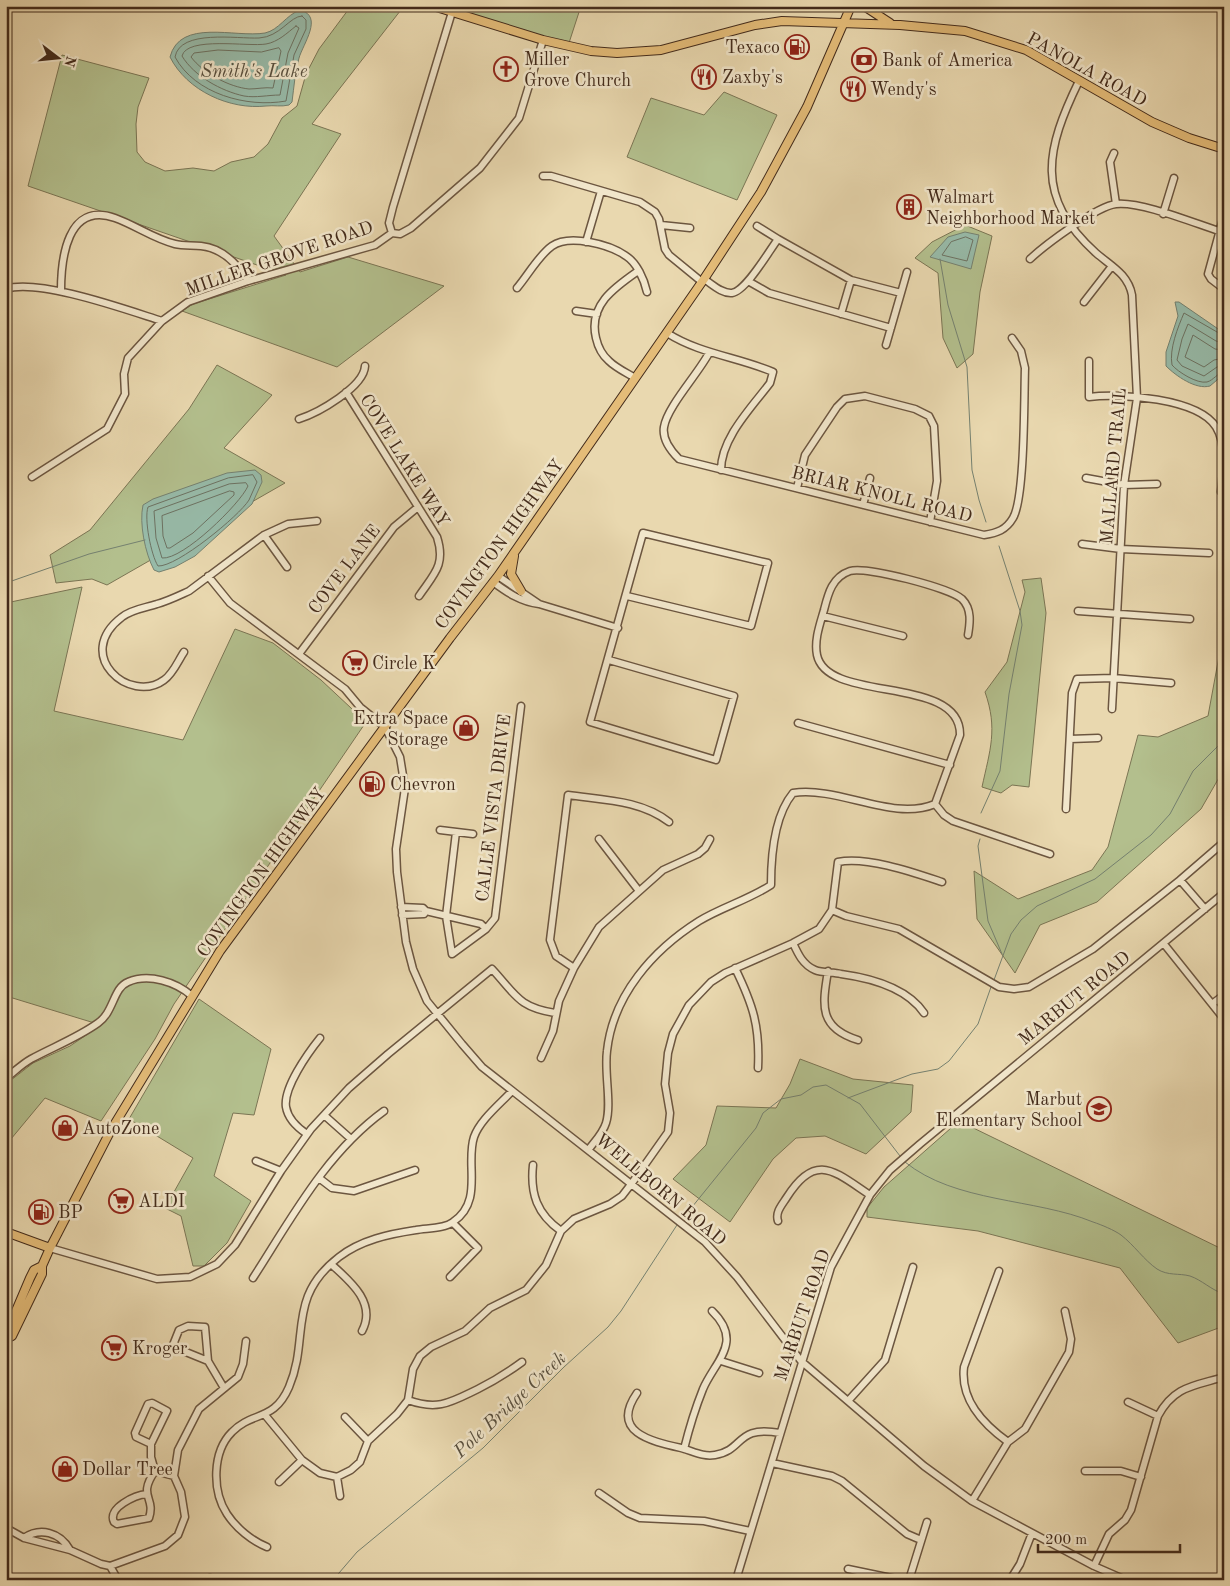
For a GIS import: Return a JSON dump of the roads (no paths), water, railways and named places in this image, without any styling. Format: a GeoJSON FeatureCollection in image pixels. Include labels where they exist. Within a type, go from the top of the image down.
{"type":"FeatureCollection","features":[{"type":"Feature","properties":{"kind":"main road","name":"PANOLA ROAD"},"geometry":{"type":"LineString","coordinates":[[433,6],[543,40],[591,51],[617,53],[660,50],[755,25],[802,20],[950,28],[1026,50],[1166,128],[1224,149]]}},
{"type":"Feature","properties":{"kind":"main road","name":"COVINGTON HIGHWAY"},"geometry":{"type":"LineString","coordinates":[[7,1339],[12,1336],[42,1274],[42,1266],[50,1248],[111,1130],[220,951],[516,551],[703,280],[777,164],[810,100],[851,6]]}},
{"type":"Feature","properties":{"kind":"main road"},"geometry":{"type":"LineString","coordinates":[[864,6],[891,24]]}},
{"type":"Feature","properties":{"kind":"main road"},"geometry":{"type":"LineString","coordinates":[[516,551],[511,574],[521,591]]}},
{"type":"Feature","properties":{"kind":"main road"},"geometry":{"type":"LineString","coordinates":[[6,1232],[50,1248]]}},
{"type":"Feature","properties":{"kind":"street","name":"MILLER GROVE ROAD"},"geometry":{"type":"LineString","coordinates":[[32,477],[96,437],[111,423],[125,394],[124,374],[128,358],[162,321],[188,302],[248,281],[375,246],[392,233],[388,223],[452,12]]}},
{"type":"Feature","properties":{"kind":"street"},"geometry":{"type":"LineString","coordinates":[[392,233],[400,234],[411,228],[480,168],[519,118],[543,40]]}},
{"type":"Feature","properties":{"kind":"street","name":"MALLARD TRAIL"},"geometry":{"type":"LineString","coordinates":[[1079,81],[1067,106],[1050,166],[1056,199],[1081,238],[1122,273],[1130,286],[1137,398],[1124,484],[1112,709]]}},
{"type":"Feature","properties":{"kind":"street"},"geometry":{"type":"LineString","coordinates":[[1114,153],[1110,162],[1116,204]]}},
{"type":"Feature","properties":{"kind":"street"},"geometry":{"type":"LineString","coordinates":[[543,176],[551,176],[640,202],[655,212],[661,225],[665,249],[669,255],[703,280],[732,293],[748,281],[778,239]]}},
{"type":"Feature","properties":{"kind":"street"},"geometry":{"type":"LineString","coordinates":[[1163,214],[1174,178]]}},
{"type":"Feature","properties":{"kind":"street"},"geometry":{"type":"LineString","coordinates":[[586,242],[602,191]]}},
{"type":"Feature","properties":{"kind":"street"},"geometry":{"type":"LineString","coordinates":[[1030,259],[1047,243],[1094,213],[1116,204],[1138,206],[1219,231]]}},
{"type":"Feature","properties":{"kind":"street"},"geometry":{"type":"LineString","coordinates":[[61,292],[70,232],[80,222],[100,215],[114,218],[174,244],[200,246],[214,250],[231,259],[248,281]]}},
{"type":"Feature","properties":{"kind":"street"},"geometry":{"type":"LineString","coordinates":[[1224,215],[1208,274],[1210,279],[1224,289]]}},
{"type":"Feature","properties":{"kind":"street"},"geometry":{"type":"LineString","coordinates":[[661,225],[690,228]]}},
{"type":"Feature","properties":{"kind":"street"},"geometry":{"type":"LineString","coordinates":[[758,226],[851,280],[901,293]]}},
{"type":"Feature","properties":{"kind":"street"},"geometry":{"type":"LineString","coordinates":[[517,288],[550,247],[560,242],[574,239],[626,256],[638,271],[647,292]]}},
{"type":"Feature","properties":{"kind":"street"},"geometry":{"type":"LineString","coordinates":[[1084,302],[1112,266]]}},
{"type":"Feature","properties":{"kind":"street"},"geometry":{"type":"LineString","coordinates":[[636,378],[610,362],[601,352],[594,330],[597,314],[606,296],[638,271]]}},
{"type":"Feature","properties":{"kind":"street"},"geometry":{"type":"LineString","coordinates":[[886,345],[907,272]]}},
{"type":"Feature","properties":{"kind":"street"},"geometry":{"type":"LineString","coordinates":[[841,314],[851,280]]}},
{"type":"Feature","properties":{"kind":"street"},"geometry":{"type":"LineString","coordinates":[[748,281],[769,292],[891,328]]}},
{"type":"Feature","properties":{"kind":"street"},"geometry":{"type":"LineString","coordinates":[[6,289],[16,286],[61,292],[162,321]]}},
{"type":"Feature","properties":{"kind":"street"},"geometry":{"type":"LineString","coordinates":[[576,311],[597,314]]}},
{"type":"Feature","properties":{"kind":"street"},"geometry":{"type":"LineString","coordinates":[[667,333],[682,343],[709,353],[773,372],[770,383],[729,440],[721,462],[721,470]]}},
{"type":"Feature","properties":{"kind":"street","name":"BRIAR KNOLL ROAD"},"geometry":{"type":"LineString","coordinates":[[709,353],[699,371],[672,408],[664,428],[668,445],[679,458],[984,535],[996,533],[1007,527],[1014,518],[1018,506],[1025,368],[1021,351],[1012,338]]}},
{"type":"Feature","properties":{"kind":"street"},"geometry":{"type":"LineString","coordinates":[[1090,362],[1089,397],[1137,398],[1190,407],[1207,416],[1216,428],[1222,442],[1221,492]]}},
{"type":"Feature","properties":{"kind":"street"},"geometry":{"type":"LineString","coordinates":[[299,419],[320,410],[359,382],[365,366]]}},
{"type":"Feature","properties":{"kind":"street","name":"COVE LAKE WAY"},"geometry":{"type":"LineString","coordinates":[[346,392],[429,522],[441,551],[440,564],[419,596]]}},
{"type":"Feature","properties":{"kind":"street"},"geometry":{"type":"LineString","coordinates":[[797,488],[806,455],[837,407],[845,399],[865,396],[915,409],[929,416],[934,426],[937,490],[930,522]]}},
{"type":"Feature","properties":{"kind":"street"},"geometry":{"type":"LineString","coordinates":[[863,505],[870,478]]}},
{"type":"Feature","properties":{"kind":"street"},"geometry":{"type":"LineString","coordinates":[[1086,478],[1124,484],[1157,484]]}},
{"type":"Feature","properties":{"kind":"street","name":"COVE LANE"},"geometry":{"type":"LineString","coordinates":[[299,654],[394,528],[418,507]]}},
{"type":"Feature","properties":{"kind":"street"},"geometry":{"type":"LineString","coordinates":[[184,652],[164,680],[154,685],[142,685],[119,679],[110,673],[105,666],[103,656],[107,634],[123,616],[133,610],[189,591],[264,535],[288,524],[317,521]]}},
{"type":"Feature","properties":{"kind":"street"},"geometry":{"type":"LineString","coordinates":[[609,660],[734,696],[716,760],[590,722],[627,596],[643,533],[768,563],[751,626],[627,596]]}},
{"type":"Feature","properties":{"kind":"street"},"geometry":{"type":"LineString","coordinates":[[264,535],[287,567]]}},
{"type":"Feature","properties":{"kind":"street"},"geometry":{"type":"LineString","coordinates":[[1082,544],[1120,549],[1209,553]]}},
{"type":"Feature","properties":{"kind":"street"},"geometry":{"type":"LineString","coordinates":[[589,1149],[606,1124],[607,1049],[625,995],[648,963],[683,932],[700,920],[743,901],[771,885],[778,822],[782,809],[793,793],[823,793],[916,810],[935,804],[960,735],[960,727],[951,709],[932,701],[830,674],[822,666],[817,654],[817,638],[830,589],[843,574],[854,570],[869,571],[956,595],[968,609],[970,619],[968,635]]}},
{"type":"Feature","properties":{"kind":"street"},"geometry":{"type":"LineString","coordinates":[[208,576],[230,603],[346,689],[360,706],[385,727]]}},
{"type":"Feature","properties":{"kind":"street"},"geometry":{"type":"LineString","coordinates":[[498,576],[539,604]]}},
{"type":"Feature","properties":{"kind":"street"},"geometry":{"type":"LineString","coordinates":[[493,582],[515,598],[528,603],[539,604],[618,628]]}},
{"type":"Feature","properties":{"kind":"street"},"geometry":{"type":"LineString","coordinates":[[1078,612],[1190,619]]}},
{"type":"Feature","properties":{"kind":"street"},"geometry":{"type":"LineString","coordinates":[[822,616],[904,636]]}},
{"type":"Feature","properties":{"kind":"street"},"geometry":{"type":"LineString","coordinates":[[1066,808],[1072,692],[1077,679],[1113,678],[1172,683]]}},
{"type":"Feature","properties":{"kind":"street","name":"CALLE VISTA DRIVE"},"geometry":{"type":"LineString","coordinates":[[446,916],[452,954],[486,928],[495,918],[521,706]]}},
{"type":"Feature","properties":{"kind":"street"},"geometry":{"type":"LineString","coordinates":[[798,723],[950,765]]}},
{"type":"Feature","properties":{"kind":"street","name":"WELLBORN ROAD"},"geometry":{"type":"LineString","coordinates":[[385,727],[400,757],[405,776],[404,798],[396,849],[402,915],[412,969],[428,1001],[482,1067],[706,1242],[738,1277],[801,1361],[924,1466],[972,1501],[1094,1566],[1126,1580]]}},
{"type":"Feature","properties":{"kind":"street"},"geometry":{"type":"LineString","coordinates":[[1070,739],[1098,738]]}},
{"type":"Feature","properties":{"kind":"street"},"geometry":{"type":"LineString","coordinates":[[574,968],[556,956],[550,940],[568,795],[624,802],[656,811],[669,822]]}},
{"type":"Feature","properties":{"kind":"street"},"geometry":{"type":"LineString","coordinates":[[935,804],[944,815],[953,820],[1050,854]]}},
{"type":"Feature","properties":{"kind":"street"},"geometry":{"type":"LineString","coordinates":[[440,830],[473,834]]}},
{"type":"Feature","properties":{"kind":"street"},"geometry":{"type":"LineString","coordinates":[[446,916],[456,832]]}},
{"type":"Feature","properties":{"kind":"street"},"geometry":{"type":"LineString","coordinates":[[599,839],[639,891]]}},
{"type":"Feature","properties":{"kind":"street"},"geometry":{"type":"LineString","coordinates":[[541,1058],[553,1031],[555,1013],[574,968],[598,926],[664,870],[698,854],[710,839]]}},
{"type":"Feature","properties":{"kind":"street"},"geometry":{"type":"LineString","coordinates":[[832,910],[846,916],[899,929],[999,987],[1014,989],[1029,987],[1041,982],[1093,949],[1180,880],[1224,842]]}},
{"type":"Feature","properties":{"kind":"street"},"geometry":{"type":"LineString","coordinates":[[266,1415],[302,1460],[320,1473],[337,1477],[351,1470],[360,1462],[368,1441],[397,1414],[408,1400],[413,1370],[420,1356],[431,1348],[465,1331],[490,1308],[526,1290],[546,1265],[561,1231],[574,1219],[610,1204],[622,1196],[664,1140],[670,1124],[666,1068],[673,1034],[698,993],[711,982],[734,968],[793,944],[819,929],[832,910],[838,862],[903,869],[942,882]]}},
{"type":"Feature","properties":{"kind":"street"},"geometry":{"type":"LineString","coordinates":[[1180,880],[1205,909]]}},
{"type":"Feature","properties":{"kind":"street","name":"MARBUT ROAD"},"geometry":{"type":"LineString","coordinates":[[736,1580],[831,1266],[870,1195],[890,1170],[920,1144],[1224,893]]}},
{"type":"Feature","properties":{"kind":"street"},"geometry":{"type":"LineString","coordinates":[[401,907],[423,908],[426,911],[481,924],[486,928]]}},
{"type":"Feature","properties":{"kind":"street"},"geometry":{"type":"LineString","coordinates":[[402,915],[424,914],[426,911]]}},
{"type":"Feature","properties":{"kind":"street"},"geometry":{"type":"LineString","coordinates":[[793,944],[806,965],[815,970],[875,981],[896,990],[924,1012]]}},
{"type":"Feature","properties":{"kind":"street"},"geometry":{"type":"LineString","coordinates":[[1164,944],[1224,1019]]}},
{"type":"Feature","properties":{"kind":"street"},"geometry":{"type":"LineString","coordinates":[[734,968],[759,1032],[758,1068]]}},
{"type":"Feature","properties":{"kind":"street"},"geometry":{"type":"LineString","coordinates":[[50,1248],[157,1279],[190,1277],[217,1264],[235,1245],[281,1171],[307,1134],[350,1088],[437,1013],[492,969],[522,1003],[534,1009],[555,1013]]}},
{"type":"Feature","properties":{"kind":"street"},"geometry":{"type":"LineString","coordinates":[[828,971],[825,1012],[834,1028],[842,1035],[858,1040]]}},
{"type":"Feature","properties":{"kind":"street"},"geometry":{"type":"LineString","coordinates":[[6,1078],[30,1060],[60,1046],[99,1023],[110,1012],[118,990],[128,982],[149,978],[165,981],[182,987],[192,996]]}},
{"type":"Feature","properties":{"kind":"street"},"geometry":{"type":"LineString","coordinates":[[1212,1004],[1224,995]]}},
{"type":"Feature","properties":{"kind":"street"},"geometry":{"type":"LineString","coordinates":[[307,1134],[289,1116],[286,1099],[290,1087],[306,1057],[320,1038]]}},
{"type":"Feature","properties":{"kind":"street"},"geometry":{"type":"LineString","coordinates":[[267,1547],[238,1528],[226,1513],[218,1485],[217,1468],[223,1444],[233,1431],[266,1415],[279,1404],[288,1390],[298,1357],[303,1306],[313,1286],[331,1264],[347,1252],[370,1240],[453,1222],[470,1199],[473,1140],[478,1128],[512,1091]]}},
{"type":"Feature","properties":{"kind":"street"},"geometry":{"type":"LineString","coordinates":[[253,1278],[306,1194],[351,1139],[384,1111]]}},
{"type":"Feature","properties":{"kind":"street"},"geometry":{"type":"LineString","coordinates":[[324,1115],[351,1139]]}},
{"type":"Feature","properties":{"kind":"street"},"geometry":{"type":"LineString","coordinates":[[256,1161],[281,1171]]}},
{"type":"Feature","properties":{"kind":"street"},"geometry":{"type":"LineString","coordinates":[[533,1166],[532,1187],[535,1202],[547,1220],[561,1231]]}},
{"type":"Feature","properties":{"kind":"street"},"geometry":{"type":"LineString","coordinates":[[319,1178],[332,1188],[354,1191],[416,1170]]}},
{"type":"Feature","properties":{"kind":"street"},"geometry":{"type":"LineString","coordinates":[[778,1221],[776,1216],[779,1209],[796,1183],[805,1174],[818,1170],[835,1172],[870,1195]]}},
{"type":"Feature","properties":{"kind":"street"},"geometry":{"type":"LineString","coordinates":[[450,1277],[478,1248],[453,1222]]}},
{"type":"Feature","properties":{"kind":"street"},"geometry":{"type":"LineString","coordinates":[[331,1264],[364,1298],[366,1323],[362,1331]]}},
{"type":"Feature","properties":{"kind":"street"},"geometry":{"type":"LineString","coordinates":[[848,1401],[885,1360],[913,1267]]}},
{"type":"Feature","properties":{"kind":"street"},"geometry":{"type":"LineString","coordinates":[[999,1271],[964,1367],[962,1378],[965,1391],[981,1419],[990,1429],[1008,1442]]}},
{"type":"Feature","properties":{"kind":"street"},"geometry":{"type":"LineString","coordinates":[[684,1449],[704,1386],[721,1361],[726,1345],[721,1319],[712,1311]]}},
{"type":"Feature","properties":{"kind":"street"},"geometry":{"type":"LineString","coordinates":[[972,1501],[1008,1442],[1025,1429],[1069,1352],[1071,1339],[1065,1311]]}},
{"type":"Feature","properties":{"kind":"street"},"geometry":{"type":"LineString","coordinates":[[208,1361],[173,1345],[179,1330],[188,1326],[205,1326],[208,1361],[224,1388]]}},
{"type":"Feature","properties":{"kind":"street"},"geometry":{"type":"LineString","coordinates":[[110,1566],[165,1546],[178,1535],[185,1517],[181,1492],[174,1476],[178,1450],[190,1423],[199,1409],[234,1382],[241,1374],[246,1341]]}},
{"type":"Feature","properties":{"kind":"street"},"geometry":{"type":"LineString","coordinates":[[789,1347],[806,1346]]}},
{"type":"Feature","properties":{"kind":"street"},"geometry":{"type":"LineString","coordinates":[[721,1361],[759,1373]]}},
{"type":"Feature","properties":{"kind":"street"},"geometry":{"type":"LineString","coordinates":[[408,1400],[421,1405],[440,1406],[501,1379],[522,1362]]}},
{"type":"Feature","properties":{"kind":"street"},"geometry":{"type":"LineString","coordinates":[[1094,1566],[1109,1534],[1125,1520],[1130,1510],[1158,1416],[1166,1402],[1182,1389],[1224,1377]]}},
{"type":"Feature","properties":{"kind":"street"},"geometry":{"type":"LineString","coordinates":[[637,1393],[629,1406],[629,1425],[638,1434],[651,1441],[702,1455],[726,1452],[751,1432],[763,1430],[780,1432]]}},
{"type":"Feature","properties":{"kind":"street"},"geometry":{"type":"LineString","coordinates":[[1128,1402],[1158,1416]]}},
{"type":"Feature","properties":{"kind":"street"},"geometry":{"type":"LineString","coordinates":[[147,1494],[136,1497],[114,1510],[112,1515],[114,1522],[118,1524],[150,1518],[147,1483],[155,1471],[151,1457],[151,1444],[167,1411],[152,1403],[148,1404],[135,1433],[136,1437],[151,1444]]}},
{"type":"Feature","properties":{"kind":"street"},"geometry":{"type":"LineString","coordinates":[[345,1417],[368,1441]]}},
{"type":"Feature","properties":{"kind":"street"},"geometry":{"type":"LineString","coordinates":[[279,1482],[302,1460]]}},
{"type":"Feature","properties":{"kind":"street"},"geometry":{"type":"LineString","coordinates":[[772,1463],[832,1476],[842,1481],[907,1534],[921,1540]]}},
{"type":"Feature","properties":{"kind":"street"},"geometry":{"type":"LineString","coordinates":[[155,1471],[174,1476]]}},
{"type":"Feature","properties":{"kind":"street"},"geometry":{"type":"LineString","coordinates":[[1085,1471],[1121,1471],[1140,1477]]}},
{"type":"Feature","properties":{"kind":"street"},"geometry":{"type":"LineString","coordinates":[[337,1477],[340,1496]]}},
{"type":"Feature","properties":{"kind":"street"},"geometry":{"type":"LineString","coordinates":[[599,1493],[628,1513],[640,1518],[704,1521],[750,1531]]}},
{"type":"Feature","properties":{"kind":"street"},"geometry":{"type":"LineString","coordinates":[[6,1522],[17,1534]]}},
{"type":"Feature","properties":{"kind":"street"},"geometry":{"type":"LineString","coordinates":[[909,1580],[927,1522]]}},
{"type":"Feature","properties":{"kind":"street"},"geometry":{"type":"LineString","coordinates":[[6,1529],[24,1538],[70,1550],[110,1566],[118,1580]]}},
{"type":"Feature","properties":{"kind":"street"},"geometry":{"type":"LineString","coordinates":[[24,1538],[32,1532],[46,1531],[63,1541],[70,1550]]}},
{"type":"Feature","properties":{"kind":"street"},"geometry":{"type":"LineString","coordinates":[[1010,1580],[1020,1564],[1032,1533]]}},
{"type":"Feature","properties":{"kind":"street"},"geometry":{"type":"LineString","coordinates":[[848,1569],[901,1580]]}},
{"type":"Feature","properties":{"kind":"water","name":"Smith's Lake"},"geometry":{"type":"Polygon","coordinates":[[[300,10],[307,13],[311,18],[311,24],[299,58],[292,102],[289,105],[238,105],[211,96],[187,80],[170,57],[176,45],[185,38],[210,32],[265,33],[274,29],[300,10]]]}},
{"type":"Feature","properties":{"kind":"water"},"geometry":{"type":"Polygon","coordinates":[[[965,232],[979,235],[971,269],[930,257],[948,237],[965,232]]]}},
{"type":"Feature","properties":{"kind":"water"},"geometry":{"type":"Polygon","coordinates":[[[1175,302],[1179,302],[1224,333],[1224,374],[1210,386],[1204,387],[1193,384],[1175,374],[1166,366],[1166,352],[1178,316],[1175,302]]]}},
{"type":"Feature","properties":{"kind":"water"},"geometry":{"type":"Polygon","coordinates":[[[255,470],[261,475],[262,482],[252,504],[195,556],[175,567],[159,572],[154,570],[144,538],[143,505],[153,499],[227,473],[255,470]]]}},
{"type":"Feature","properties":{"kind":"waterway"},"geometry":{"type":"LineString","coordinates":[[940,259],[948,305],[967,367],[972,470],[986,522]]}},
{"type":"Feature","properties":{"kind":"waterway"},"geometry":{"type":"LineString","coordinates":[[6,583],[89,554],[145,540]]}},
{"type":"Feature","properties":{"kind":"waterway"},"geometry":{"type":"LineString","coordinates":[[981,813],[1000,771],[1009,694],[1022,625],[1020,611],[999,546]]}},
{"type":"Feature","properties":{"kind":"waterway"},"geometry":{"type":"LineString","coordinates":[[994,980],[1011,934],[1021,920],[1037,906],[1095,879],[1151,835],[1170,814],[1193,771],[1224,740]]}},
{"type":"Feature","properties":{"kind":"waterway"},"geometry":{"type":"LineString","coordinates":[[980,839],[978,846],[988,921],[1002,954]]}},
{"type":"Feature","properties":{"kind":"waterway"},"geometry":{"type":"LineString","coordinates":[[848,1098],[912,1074],[938,1069],[949,1061],[978,1024],[991,987]]}},
{"type":"Feature","properties":{"kind":"waterway","name":"Pole Bridge Creek"},"geometry":{"type":"LineString","coordinates":[[688,1212],[756,1128],[763,1113],[781,1099],[801,1095],[813,1087],[826,1085],[860,1104],[900,1156]]}},
{"type":"Feature","properties":{"kind":"waterway","name":"Pole Bridge Creek"},"geometry":{"type":"LineString","coordinates":[[905,1162],[925,1175],[971,1193],[1046,1208],[1104,1226],[1121,1235],[1157,1269],[1165,1273],[1190,1276],[1224,1294]]}},
{"type":"Feature","properties":{"kind":"waterway","name":"Pole Bridge Creek"},"geometry":{"type":"LineString","coordinates":[[333,1580],[357,1552],[483,1448],[564,1367],[608,1327],[621,1311],[677,1225]]}},
{"type":"Feature","properties":{"kind":"place","name":"Texaco"},"geometry":{"type":"Point","coordinates":[797,47]}},
{"type":"Feature","properties":{"kind":"place","name":"Bank of America"},"geometry":{"type":"Point","coordinates":[864,60]}},
{"type":"Feature","properties":{"kind":"place","name":"Miller Grove Church"},"geometry":{"type":"Point","coordinates":[506,69]}},
{"type":"Feature","properties":{"kind":"place","name":"Zaxby's"},"geometry":{"type":"Point","coordinates":[704,77]}},
{"type":"Feature","properties":{"kind":"place","name":"Wendy's"},"geometry":{"type":"Point","coordinates":[853,89]}},
{"type":"Feature","properties":{"kind":"place","name":"Walmart Neighborhood Market"},"geometry":{"type":"Point","coordinates":[909,207]}},
{"type":"Feature","properties":{"kind":"place","name":"Circle K"},"geometry":{"type":"Point","coordinates":[355,663]}},
{"type":"Feature","properties":{"kind":"place","name":"Extra Space Storage"},"geometry":{"type":"Point","coordinates":[466,728]}},
{"type":"Feature","properties":{"kind":"place","name":"Chevron"},"geometry":{"type":"Point","coordinates":[372,784]}},
{"type":"Feature","properties":{"kind":"place","name":"Marbut Elementary School"},"geometry":{"type":"Point","coordinates":[1099,1109]}},
{"type":"Feature","properties":{"kind":"place","name":"AutoZone"},"geometry":{"type":"Point","coordinates":[65,1128]}},
{"type":"Feature","properties":{"kind":"place","name":"ALDI"},"geometry":{"type":"Point","coordinates":[121,1201]}},
{"type":"Feature","properties":{"kind":"place","name":"BP"},"geometry":{"type":"Point","coordinates":[41,1212]}},
{"type":"Feature","properties":{"kind":"place","name":"Kroger"},"geometry":{"type":"Point","coordinates":[114,1348]}},
{"type":"Feature","properties":{"kind":"place","name":"Dollar Tree"},"geometry":{"type":"Point","coordinates":[65,1469]}}]}
